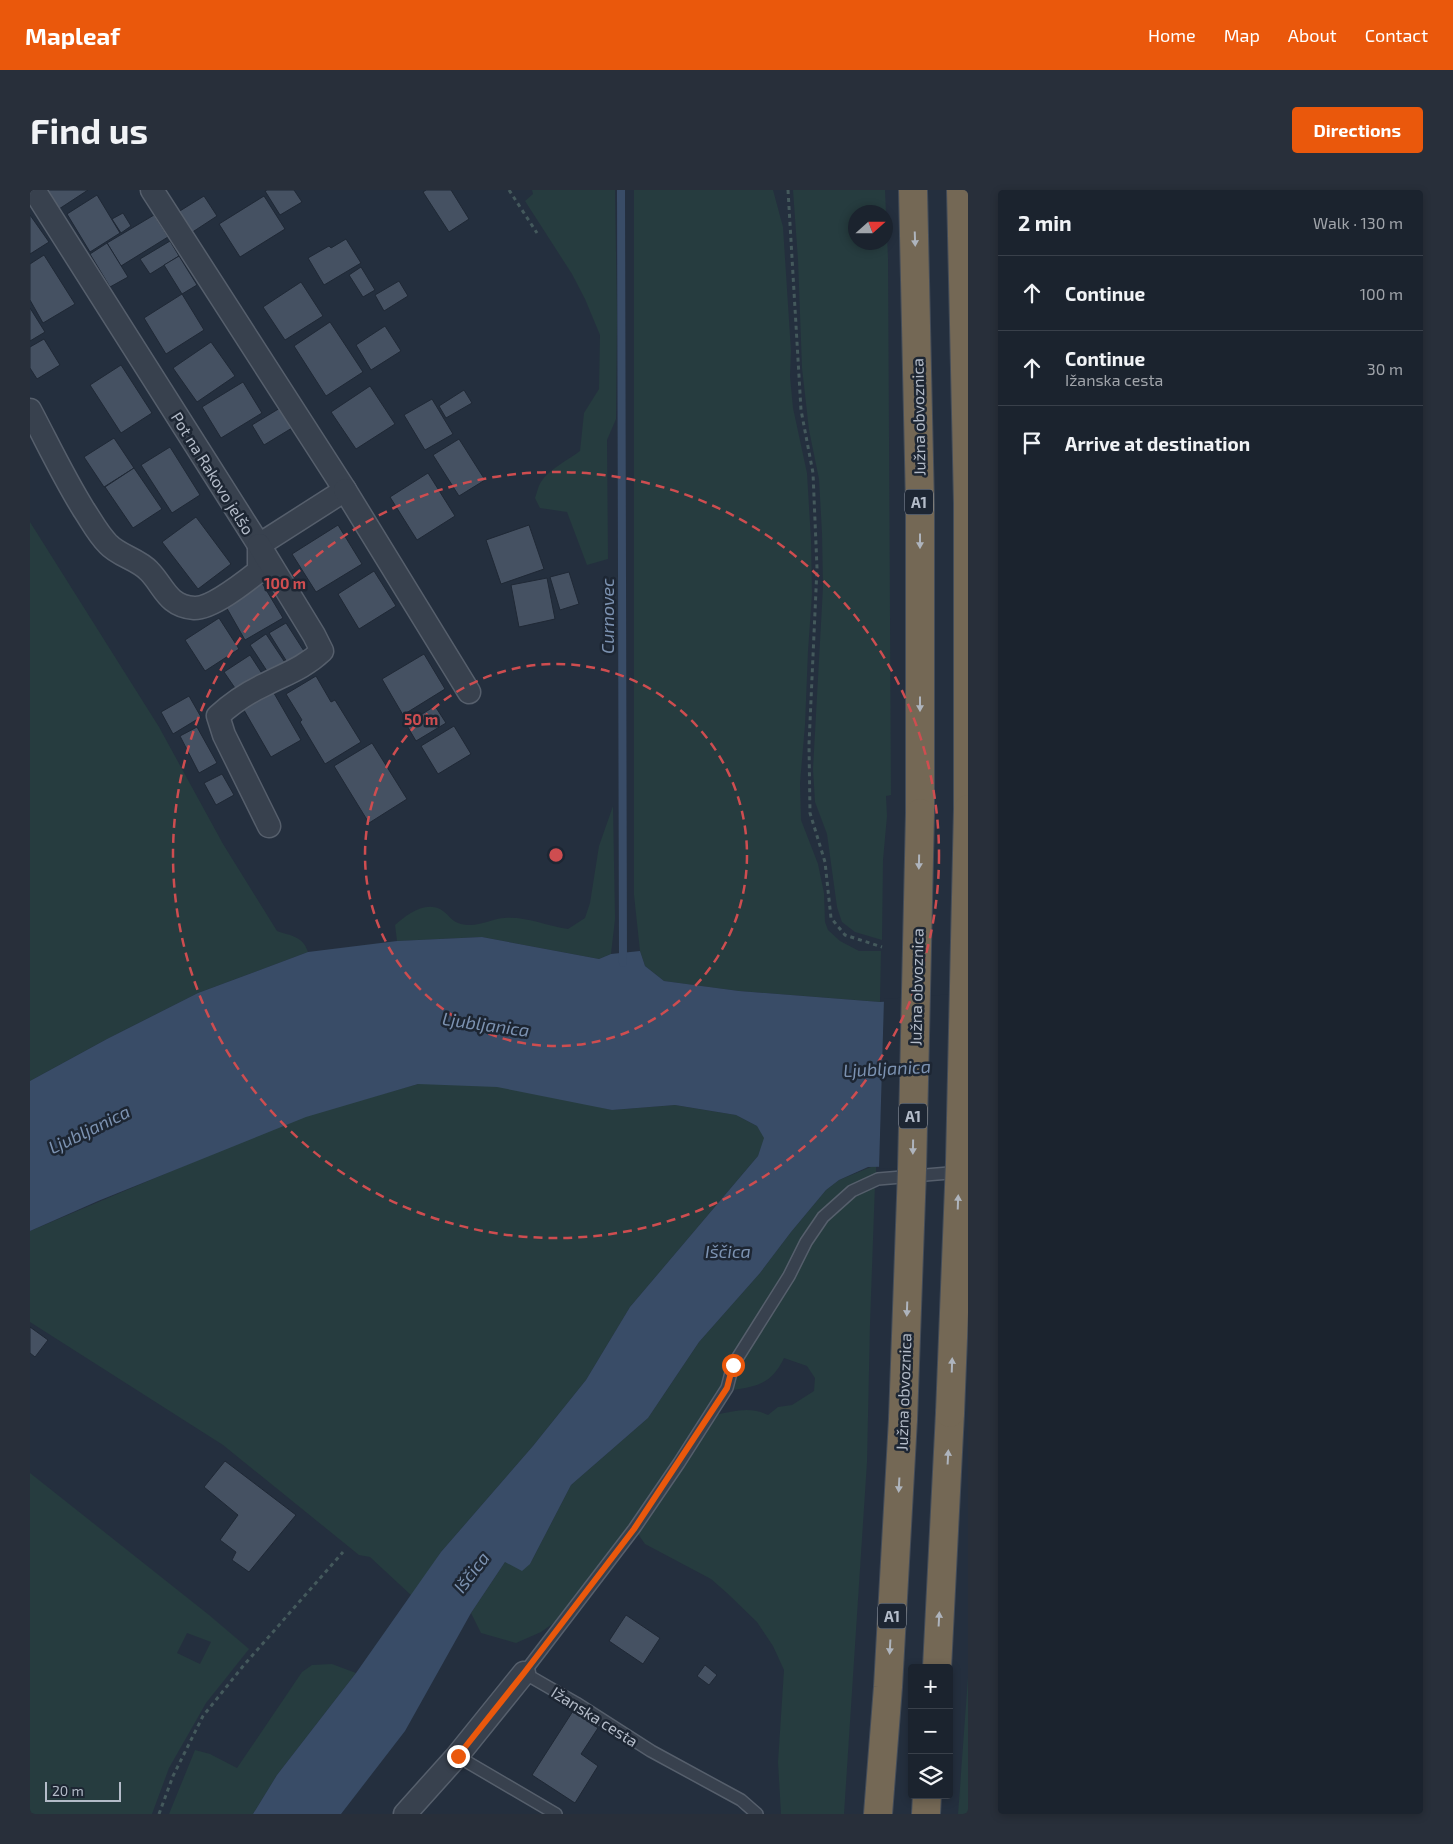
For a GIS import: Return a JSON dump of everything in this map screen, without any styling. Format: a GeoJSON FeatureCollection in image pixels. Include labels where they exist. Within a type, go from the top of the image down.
{"type":"FeatureCollection","features":[{"type":"Feature","properties":{"kind":"highway","name":"Južna obvoznica"},"geometry":{"type":"LineString","coordinates":[[878,1814],[888,1687],[903,1419],[912,1170],[920,813],[920,505],[913,190]]}},
{"type":"Feature","properties":{"kind":"highway"},"geometry":{"type":"LineString","coordinates":[[936,1664],[950,1414],[960,1162],[968,809],[968,504],[961,190]]}},
{"type":"Feature","properties":{"kind":"highway"},"geometry":{"type":"LineString","coordinates":[[926,1814],[927,1799]]}},
{"type":"Feature","properties":{"kind":"street","name":"Pot na Rakovo jelšo"},"geometry":{"type":"LineString","coordinates":[[34,190],[259,545],[345,490]]}},
{"type":"Feature","properties":{"kind":"street"},"geometry":{"type":"LineString","coordinates":[[152,190],[345,490],[469,692]]}},
{"type":"Feature","properties":{"kind":"street"},"geometry":{"type":"LineString","coordinates":[[30,410],[72,491],[98,532],[109,546],[143,564],[155,577],[166,595],[181,605],[192,608],[203,607],[259,572],[259,545]]}},
{"type":"Feature","properties":{"kind":"street"},"geometry":{"type":"LineString","coordinates":[[259,545],[322,651],[309,663],[262,685],[234,702],[218,716],[224,735],[269,826]]}},
{"type":"Feature","properties":{"kind":"street"},"geometry":{"type":"LineString","coordinates":[[405,1814],[458,1756],[524,1673]]}},
{"type":"Feature","properties":{"kind":"lane"},"geometry":{"type":"LineString","coordinates":[[524,1673],[634,1529],[679,1463],[727,1388],[733,1365],[789,1276],[806,1242],[823,1217],[852,1191],[878,1179],[968,1171]]}},
{"type":"Feature","properties":{"kind":"lane","name":"Ižanska cesta"},"geometry":{"type":"LineString","coordinates":[[524,1673],[576,1703],[651,1752],[741,1800],[757,1814]]}},
{"type":"Feature","properties":{"kind":"lane"},"geometry":{"type":"LineString","coordinates":[[458,1756],[556,1814]]}},
{"type":"Feature","properties":{"kind":"path"},"geometry":{"type":"LineString","coordinates":[[509,190],[537,233]]}},
{"type":"Feature","properties":{"kind":"path"},"geometry":{"type":"LineString","coordinates":[[788,190],[801,410],[813,473],[817,568],[809,744],[810,813],[825,862],[831,918],[845,935],[882,947]]}},
{"type":"Feature","properties":{"kind":"path"},"geometry":{"type":"LineString","coordinates":[[158,1814],[173,1776],[204,1716],[244,1665],[343,1552]]}},
{"type":"Feature","properties":{"kind":"green space"},"geometry":{"type":"Polygon","coordinates":[[[532,190],[615,190],[616,419],[607,440],[608,559],[587,565],[567,512],[540,508],[535,498],[539,485],[544,478],[553,469],[580,451],[584,413],[599,389],[600,335],[572,274],[525,201],[533,194],[532,190]]]}},
{"type":"Feature","properties":{"kind":"green space"},"geometry":{"type":"Polygon","coordinates":[[[634,190],[773,190],[783,227],[791,351],[790,376],[793,408],[807,473],[811,540],[812,594],[800,783],[801,820],[818,864],[824,893],[825,922],[828,930],[840,941],[859,951],[881,951],[880,1002],[739,991],[664,981],[645,966],[640,951],[634,895],[634,190]]]}},
{"type":"Feature","properties":{"kind":"green space"},"geometry":{"type":"Polygon","coordinates":[[[793,190],[885,190],[886,205],[848,205],[848,250],[888,250],[891,795],[886,796],[887,816],[883,860],[882,940],[855,932],[842,922],[837,907],[827,834],[815,802],[813,769],[823,587],[822,533],[819,479],[809,430],[802,368],[793,190]]]}},
{"type":"Feature","properties":{"kind":"green space"},"geometry":{"type":"Polygon","coordinates":[[[30,522],[159,727],[223,844],[277,931],[300,940],[308,952],[198,993],[30,1081],[30,522]]]}},
{"type":"Feature","properties":{"kind":"green space"},"geometry":{"type":"Polygon","coordinates":[[[613,806],[615,919],[611,954],[599,959],[482,937],[397,941],[395,925],[410,913],[428,907],[444,911],[455,922],[464,925],[512,918],[568,929],[585,918],[590,903],[599,846],[613,806]]]}},
{"type":"Feature","properties":{"kind":"green space"},"geometry":{"type":"Polygon","coordinates":[[[418,1084],[474,1084],[525,1089],[612,1110],[675,1105],[736,1115],[757,1126],[765,1138],[758,1156],[630,1307],[586,1380],[533,1446],[441,1552],[412,1596],[370,1557],[359,1555],[223,1445],[30,1322],[30,1231],[297,1118],[418,1084]]]}},
{"type":"Feature","properties":{"kind":"green space"},"geometry":{"type":"Polygon","coordinates":[[[876,1165],[876,1176],[855,1184],[790,1264],[713,1403],[652,1495],[562,1617],[541,1632],[516,1643],[481,1633],[471,1613],[505,1562],[530,1564],[571,1485],[648,1418],[699,1342],[760,1273],[826,1190],[839,1180],[876,1165]]]}},
{"type":"Feature","properties":{"kind":"green space"},"geometry":{"type":"Polygon","coordinates":[[[875,1184],[867,1462],[844,1814],[781,1814],[778,1762],[784,1670],[773,1646],[757,1622],[711,1579],[645,1544],[638,1534],[715,1415],[749,1410],[768,1415],[778,1407],[792,1405],[814,1391],[815,1378],[807,1366],[784,1358],[775,1373],[764,1382],[733,1390],[737,1368],[806,1248],[835,1209],[856,1193],[875,1184]]]}},
{"type":"Feature","properties":{"kind":"green space"},"geometry":{"type":"Polygon","coordinates":[[[30,1473],[249,1649],[206,1703],[169,1768],[152,1814],[30,1814],[30,1473]],[[187,1633],[177,1653],[200,1664],[211,1642],[187,1633]]]}},
{"type":"Feature","properties":{"kind":"green space"},"geometry":{"type":"Polygon","coordinates":[[[332,1664],[356,1673],[277,1775],[253,1814],[169,1814],[195,1750],[210,1754],[237,1768],[302,1672],[312,1665],[332,1664]]]}},
{"type":"Feature","properties":{"kind":"green space"},"geometry":{"type":"Polygon","coordinates":[[[968,1677],[968,1814],[958,1814],[959,1801],[968,1677]]]}},
{"type":"Feature","properties":{"kind":"water"},"geometry":{"type":"Polygon","coordinates":[[[482,937],[599,959],[611,954],[640,951],[645,966],[664,981],[739,991],[880,1002],[968,996],[968,1165],[868,1167],[839,1180],[826,1190],[760,1273],[699,1342],[648,1418],[571,1485],[530,1564],[522,1571],[505,1562],[471,1613],[405,1731],[341,1814],[253,1814],[277,1775],[356,1673],[441,1552],[533,1446],[586,1380],[630,1307],[758,1156],[764,1138],[757,1126],[736,1115],[675,1105],[612,1110],[497,1087],[418,1084],[306,1117],[98,1201],[30,1231],[30,1081],[198,993],[308,952],[397,941],[482,937]]]}},
{"type":"Feature","properties":{"kind":"pier"},"geometry":{"type":"Polygon","coordinates":[[[968,993],[968,1167],[879,1169],[884,999],[968,993]]]}},
{"type":"Feature","properties":{"kind":"building"},"geometry":{"type":"Polygon","coordinates":[[[47,190],[88,190],[59,209],[47,190]]]}},
{"type":"Feature","properties":{"kind":"building"},"geometry":{"type":"Polygon","coordinates":[[[294,190],[302,202],[280,215],[265,191],[294,190]]]}},
{"type":"Feature","properties":{"kind":"building"},"geometry":{"type":"Polygon","coordinates":[[[426,190],[451,190],[469,219],[449,232],[423,192],[426,190]]]}},
{"type":"Feature","properties":{"kind":"building"},"geometry":{"type":"Polygon","coordinates":[[[97,195],[120,233],[90,252],[67,214],[97,195]]]}},
{"type":"Feature","properties":{"kind":"building"},"geometry":{"type":"Polygon","coordinates":[[[204,196],[217,216],[188,235],[175,214],[204,196]]]}},
{"type":"Feature","properties":{"kind":"building"},"geometry":{"type":"Polygon","coordinates":[[[264,196],[285,229],[240,257],[219,224],[264,196]]]}},
{"type":"Feature","properties":{"kind":"building"},"geometry":{"type":"Polygon","coordinates":[[[123,213],[131,226],[121,233],[112,219],[123,213]]]}},
{"type":"Feature","properties":{"kind":"building"},"geometry":{"type":"Polygon","coordinates":[[[30,215],[49,242],[30,254],[30,215]]]}},
{"type":"Feature","properties":{"kind":"building"},"geometry":{"type":"Polygon","coordinates":[[[154,215],[168,237],[121,266],[107,243],[154,215]]]}},
{"type":"Feature","properties":{"kind":"building"},"geometry":{"type":"Polygon","coordinates":[[[346,239],[361,263],[324,285],[308,258],[346,239]]]}},
{"type":"Feature","properties":{"kind":"building"},"geometry":{"type":"Polygon","coordinates":[[[170,241],[179,256],[150,274],[140,259],[170,241]]]}},
{"type":"Feature","properties":{"kind":"building"},"geometry":{"type":"Polygon","coordinates":[[[107,243],[128,277],[110,287],[90,254],[107,243]]]}},
{"type":"Feature","properties":{"kind":"building"},"geometry":{"type":"Polygon","coordinates":[[[44,255],[75,304],[43,323],[30,300],[30,264],[44,255]]]}},
{"type":"Feature","properties":{"kind":"building"},"geometry":{"type":"Polygon","coordinates":[[[179,256],[197,285],[182,294],[164,265],[179,256]]]}},
{"type":"Feature","properties":{"kind":"building"},"geometry":{"type":"Polygon","coordinates":[[[361,267],[375,290],[363,297],[349,275],[361,267]]]}},
{"type":"Feature","properties":{"kind":"building"},"geometry":{"type":"Polygon","coordinates":[[[399,281],[408,296],[384,311],[375,295],[399,281]]]}},
{"type":"Feature","properties":{"kind":"building"},"geometry":{"type":"Polygon","coordinates":[[[301,282],[323,316],[285,340],[263,307],[301,282]]]}},
{"type":"Feature","properties":{"kind":"building"},"geometry":{"type":"Polygon","coordinates":[[[182,294],[204,330],[166,354],[144,318],[182,294]]]}},
{"type":"Feature","properties":{"kind":"building"},"geometry":{"type":"Polygon","coordinates":[[[30,308],[45,332],[30,341],[30,308]]]}},
{"type":"Feature","properties":{"kind":"building"},"geometry":{"type":"Polygon","coordinates":[[[330,322],[363,372],[326,396],[294,346],[330,322]]]}},
{"type":"Feature","properties":{"kind":"building"},"geometry":{"type":"Polygon","coordinates":[[[385,326],[401,351],[371,370],[356,345],[385,326]]]}},
{"type":"Feature","properties":{"kind":"building"},"geometry":{"type":"Polygon","coordinates":[[[44,339],[60,365],[37,379],[30,368],[30,347],[44,339]]]}},
{"type":"Feature","properties":{"kind":"building"},"geometry":{"type":"Polygon","coordinates":[[[211,342],[235,376],[197,402],[173,368],[211,342]]]}},
{"type":"Feature","properties":{"kind":"building"},"geometry":{"type":"Polygon","coordinates":[[[121,365],[152,413],[121,433],[90,385],[121,365]]]}},
{"type":"Feature","properties":{"kind":"building"},"geometry":{"type":"Polygon","coordinates":[[[243,382],[262,413],[221,438],[202,407],[243,382]]]}},
{"type":"Feature","properties":{"kind":"building"},"geometry":{"type":"Polygon","coordinates":[[[370,386],[395,424],[356,449],[331,412],[370,386]]]}},
{"type":"Feature","properties":{"kind":"building"},"geometry":{"type":"Polygon","coordinates":[[[464,390],[472,403],[446,418],[439,406],[464,390]]]}},
{"type":"Feature","properties":{"kind":"building"},"geometry":{"type":"Polygon","coordinates":[[[432,399],[453,434],[425,450],[404,415],[432,399]]]}},
{"type":"Feature","properties":{"kind":"building"},"geometry":{"type":"Polygon","coordinates":[[[280,408],[292,428],[264,445],[252,425],[280,408]]]}},
{"type":"Feature","properties":{"kind":"building"},"geometry":{"type":"Polygon","coordinates":[[[114,438],[134,468],[104,487],[84,457],[114,438]]]}},
{"type":"Feature","properties":{"kind":"building"},"geometry":{"type":"Polygon","coordinates":[[[459,439],[485,480],[459,496],[433,455],[459,439]]]}},
{"type":"Feature","properties":{"kind":"building"},"geometry":{"type":"Polygon","coordinates":[[[170,447],[200,495],[172,513],[141,465],[170,447]]]}},
{"type":"Feature","properties":{"kind":"building"},"geometry":{"type":"Polygon","coordinates":[[[134,468],[162,509],[133,528],[105,487],[134,468]]]}},
{"type":"Feature","properties":{"kind":"building"},"geometry":{"type":"Polygon","coordinates":[[[428,473],[455,516],[417,540],[390,497],[428,473]]]}},
{"type":"Feature","properties":{"kind":"building"},"geometry":{"type":"Polygon","coordinates":[[[196,517],[231,564],[198,589],[162,542],[196,517]]]}},
{"type":"Feature","properties":{"kind":"building"},"geometry":{"type":"Polygon","coordinates":[[[338,525],[362,564],[316,592],[292,554],[338,525]]]}},
{"type":"Feature","properties":{"kind":"building"},"geometry":{"type":"Polygon","coordinates":[[[529,525],[544,569],[501,584],[486,540],[529,525]]]}},
{"type":"Feature","properties":{"kind":"building"},"geometry":{"type":"Polygon","coordinates":[[[374,571],[396,606],[359,629],[338,594],[374,571]]]}},
{"type":"Feature","properties":{"kind":"building"},"geometry":{"type":"Polygon","coordinates":[[[569,572],[579,604],[560,610],[550,577],[569,572]]]}},
{"type":"Feature","properties":{"kind":"building"},"geometry":{"type":"Polygon","coordinates":[[[547,578],[555,619],[519,627],[511,585],[547,578]]]}},
{"type":"Feature","properties":{"kind":"building"},"geometry":{"type":"Polygon","coordinates":[[[262,583],[283,618],[245,640],[225,605],[262,583]]]}},
{"type":"Feature","properties":{"kind":"building"},"geometry":{"type":"Polygon","coordinates":[[[219,618],[239,649],[205,671],[185,640],[219,618]]]}},
{"type":"Feature","properties":{"kind":"building"},"geometry":{"type":"Polygon","coordinates":[[[286,623],[304,651],[287,662],[269,633],[286,623]]]}},
{"type":"Feature","properties":{"kind":"building"},"geometry":{"type":"Polygon","coordinates":[[[266,634],[286,664],[269,674],[250,645],[266,634]]]}},
{"type":"Feature","properties":{"kind":"building"},"geometry":{"type":"Polygon","coordinates":[[[424,654],[445,689],[403,715],[382,679],[424,654]]]}},
{"type":"Feature","properties":{"kind":"building"},"geometry":{"type":"Polygon","coordinates":[[[250,655],[263,675],[237,691],[224,672],[250,655]]]}},
{"type":"Feature","properties":{"kind":"building"},"geometry":{"type":"Polygon","coordinates":[[[316,676],[331,702],[335,700],[361,742],[325,764],[286,694],[316,676]]]}},
{"type":"Feature","properties":{"kind":"building"},"geometry":{"type":"Polygon","coordinates":[[[271,688],[301,740],[271,757],[241,705],[271,688]]]}},
{"type":"Feature","properties":{"kind":"building"},"geometry":{"type":"Polygon","coordinates":[[[189,696],[201,717],[173,734],[161,712],[189,696]]]}},
{"type":"Feature","properties":{"kind":"building"},"geometry":{"type":"Polygon","coordinates":[[[435,706],[446,723],[416,741],[406,724],[435,706]]]}},
{"type":"Feature","properties":{"kind":"building"},"geometry":{"type":"Polygon","coordinates":[[[454,726],[471,754],[438,774],[421,746],[454,726]]]}},
{"type":"Feature","properties":{"kind":"building"},"geometry":{"type":"Polygon","coordinates":[[[197,727],[217,763],[199,773],[180,736],[197,727]]]}},
{"type":"Feature","properties":{"kind":"building"},"geometry":{"type":"Polygon","coordinates":[[[372,743],[407,799],[369,823],[334,766],[372,743]]]}},
{"type":"Feature","properties":{"kind":"building"},"geometry":{"type":"Polygon","coordinates":[[[222,774],[234,795],[216,805],[204,783],[222,774]]]}},
{"type":"Feature","properties":{"kind":"building"},"geometry":{"type":"Polygon","coordinates":[[[30,1327],[48,1340],[35,1357],[30,1353],[30,1327]]]}},
{"type":"Feature","properties":{"kind":"building"},"geometry":{"type":"Polygon","coordinates":[[[225,1461],[296,1515],[249,1572],[232,1560],[236,1552],[220,1540],[238,1515],[204,1487],[225,1461]]]}},
{"type":"Feature","properties":{"kind":"building"},"geometry":{"type":"Polygon","coordinates":[[[626,1615],[660,1638],[643,1664],[609,1641],[626,1615]]]}},
{"type":"Feature","properties":{"kind":"building"},"geometry":{"type":"Polygon","coordinates":[[[705,1665],[717,1675],[709,1685],[697,1676],[705,1665]]]}},
{"type":"Feature","properties":{"kind":"building"},"geometry":{"type":"Polygon","coordinates":[[[573,1711],[598,1728],[581,1754],[598,1766],[575,1803],[532,1775],[573,1711]]]}},
{"type":"Feature","properties":{"kind":"waterway","name":"Curnovec"},"geometry":{"type":"LineString","coordinates":[[621,190],[623,963]]}},
{"type":"Feature","properties":{"kind":"route"},"geometry":{"type":"LineString","coordinates":[[458,1756],[634,1529],[727,1388],[733,1365]]}},
{"type":"Feature","properties":{"kind":"water label","name":"Ljubljanica"},"geometry":{"type":"Point","coordinates":[486,1024]}},
{"type":"Feature","properties":{"kind":"water label","name":"Ljubljanica"},"geometry":{"type":"Point","coordinates":[887,1068]}},
{"type":"Feature","properties":{"kind":"water label","name":"Ljubljanica"},"geometry":{"type":"Point","coordinates":[89,1129]}},
{"type":"Feature","properties":{"kind":"water label","name":"Iščica"},"geometry":{"type":"Point","coordinates":[728,1251]}},
{"type":"Feature","properties":{"kind":"water label","name":"Iščica"},"geometry":{"type":"Point","coordinates":[471,1572]}}]}
